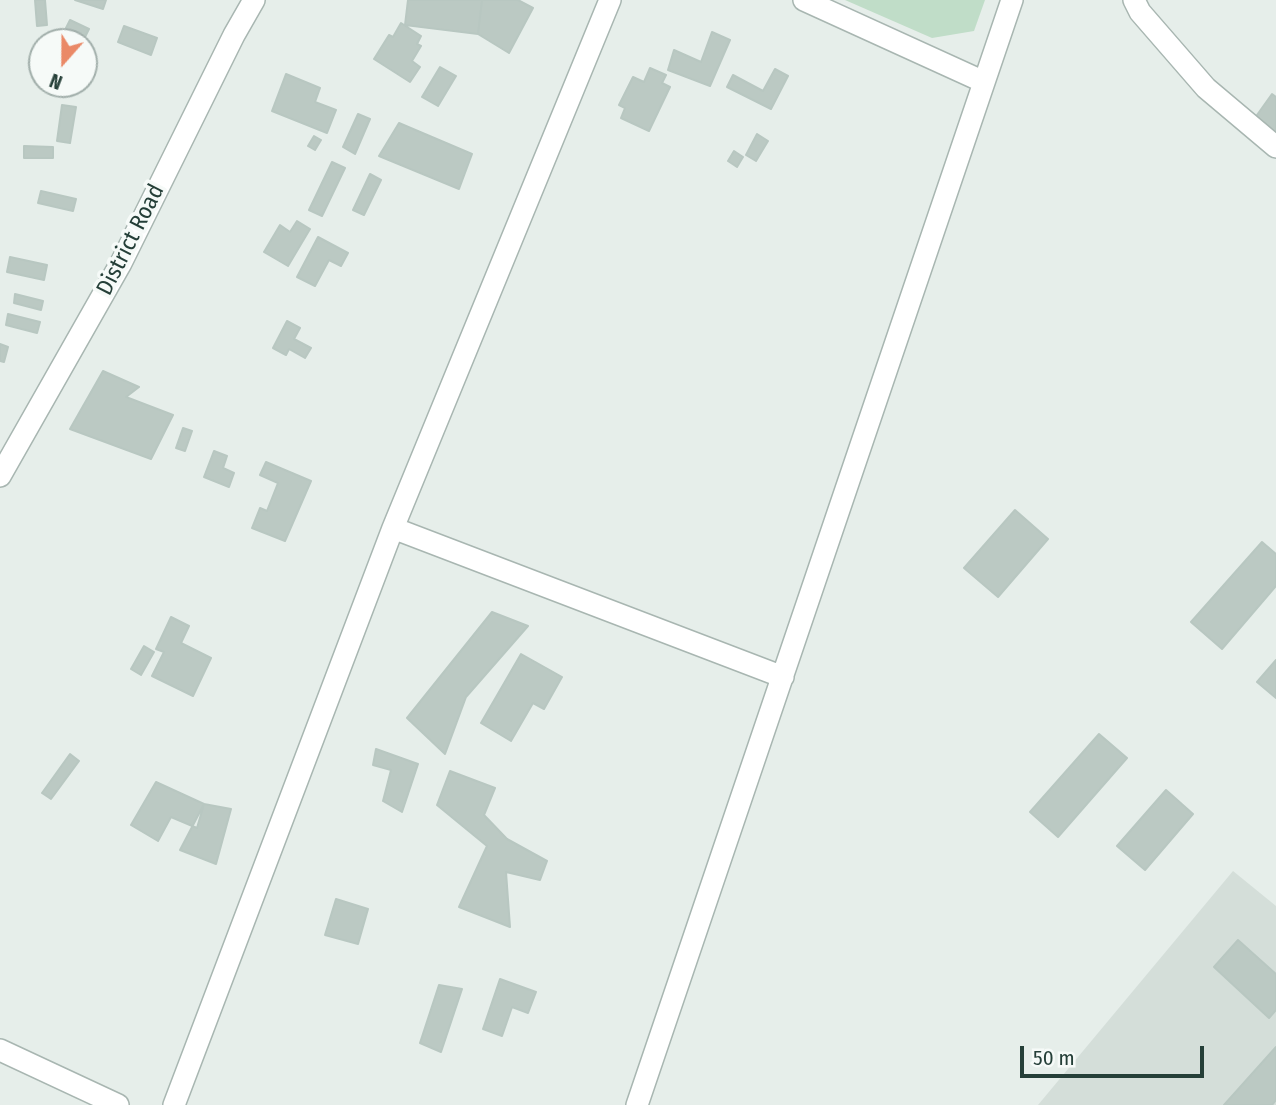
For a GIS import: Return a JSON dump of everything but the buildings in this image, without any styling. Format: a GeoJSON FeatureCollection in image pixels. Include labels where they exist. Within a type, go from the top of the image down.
{"type":"FeatureCollection","features":[{"type":"Feature","properties":{"kind":"street","name":"District Road"},"geometry":{"type":"LineString","coordinates":[[0,476],[121,263],[254,0]]}},
{"type":"Feature","properties":{"kind":"street"},"geometry":{"type":"LineString","coordinates":[[174,1105],[393,528],[610,0]]}},
{"type":"Feature","properties":{"kind":"street"},"geometry":{"type":"LineString","coordinates":[[804,0],[984,82]]}},
{"type":"Feature","properties":{"kind":"street"},"geometry":{"type":"LineString","coordinates":[[637,1105],[1012,0]]}},
{"type":"Feature","properties":{"kind":"street"},"geometry":{"type":"LineString","coordinates":[[1134,0],[1140,12],[1206,88],[1276,147]]}},
{"type":"Feature","properties":{"kind":"street"},"geometry":{"type":"LineString","coordinates":[[393,528],[783,677]]}},
{"type":"Feature","properties":{"kind":"street"},"geometry":{"type":"LineString","coordinates":[[0,1049],[118,1105]]}},
{"type":"Feature","properties":{"kind":"shaded area"},"geometry":{"type":"Polygon","coordinates":[[[1233,871],[1276,906],[1276,1105],[1038,1105],[1233,871]]]}},
{"type":"Feature","properties":{"kind":"green space"},"geometry":{"type":"Polygon","coordinates":[[[845,0],[985,0],[974,31],[932,38],[845,0]]]}}]}
